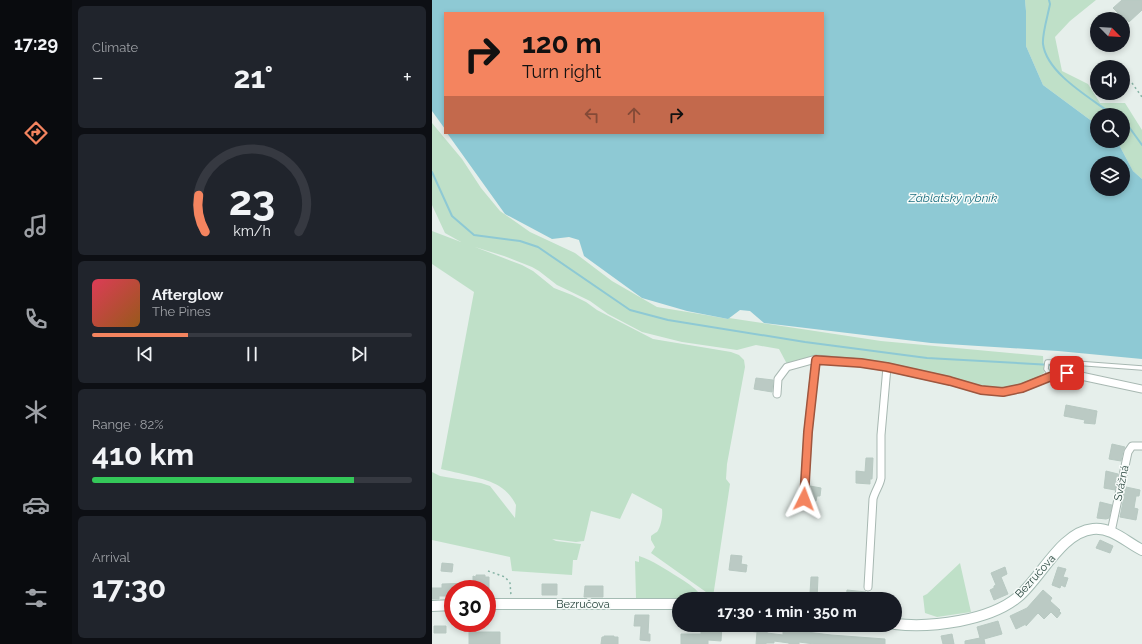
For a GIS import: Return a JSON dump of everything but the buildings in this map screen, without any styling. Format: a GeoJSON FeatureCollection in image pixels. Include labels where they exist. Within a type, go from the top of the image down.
{"type":"FeatureCollection","features":[{"type":"Feature","properties":{"kind":"main road","name":"Bezručova"},"geometry":{"type":"LineString","coordinates":[[902,626],[946,623],[981,616],[1000,608],[1017,598],[1027,589],[1069,539],[1087,530],[1098,529],[1111,532],[1142,550]]}},
{"type":"Feature","properties":{"kind":"main road","name":"Bezručova"},"geometry":{"type":"LineString","coordinates":[[496,604],[672,604]]}},
{"type":"Feature","properties":{"kind":"main road"},"geometry":{"type":"LineString","coordinates":[[432,606],[444,605]]}},
{"type":"Feature","properties":{"kind":"street"},"geometry":{"type":"LineString","coordinates":[[804,499],[808,432],[816,360]]}},
{"type":"Feature","properties":{"kind":"street"},"geometry":{"type":"LineString","coordinates":[[777,394],[778,379],[787,367],[816,360],[861,363],[887,367],[950,381],[981,390],[1003,392],[1022,388],[1052,376],[1067,373],[1142,389]]}},
{"type":"Feature","properties":{"kind":"street"},"geometry":{"type":"LineString","coordinates":[[868,587],[873,499],[881,478],[881,436],[887,367]]}},
{"type":"Feature","properties":{"kind":"street","name":"Svážná"},"geometry":{"type":"LineString","coordinates":[[1111,532],[1128,452],[1132,446],[1142,446]]}},
{"type":"Feature","properties":{"kind":"lane"},"geometry":{"type":"LineString","coordinates":[[1052,376],[1046,369],[1047,362],[1142,368]]}},
{"type":"Feature","properties":{"kind":"path"},"geometry":{"type":"LineString","coordinates":[[1132,84],[1142,97]]}},
{"type":"Feature","properties":{"kind":"path"},"geometry":{"type":"LineString","coordinates":[[488,571],[505,577],[510,583],[511,604]]}},
{"type":"Feature","properties":{"kind":"green space"},"geometry":{"type":"Polygon","coordinates":[[[1025,0],[1096,0],[1070,21],[1055,37],[1062,71],[1088,84],[1090,87],[1090,100],[1098,100],[1100,103],[1125,103],[1128,108],[1090,108],[1090,120],[1043,85],[1026,46],[1025,0]]]}},
{"type":"Feature","properties":{"kind":"green space"},"geometry":{"type":"Polygon","coordinates":[[[1130,111],[1142,130],[1142,179],[1133,171],[1130,165],[1130,156],[1125,156],[1121,148],[1130,148],[1130,111]]]}},
{"type":"Feature","properties":{"kind":"green space"},"geometry":{"type":"Polygon","coordinates":[[[432,123],[462,159],[481,188],[500,211],[530,232],[575,253],[612,281],[657,307],[728,319],[881,341],[1043,356],[1044,373],[1022,385],[1002,388],[981,386],[951,377],[859,359],[812,358],[787,364],[779,349],[756,345],[737,350],[682,342],[642,332],[608,314],[590,301],[557,285],[532,267],[475,247],[522,265],[533,271],[554,288],[586,302],[597,310],[653,339],[731,352],[739,355],[744,360],[745,367],[727,464],[726,479],[730,484],[714,592],[706,592],[651,553],[655,547],[651,540],[651,536],[657,532],[660,527],[662,509],[632,493],[620,519],[591,511],[584,541],[576,542],[552,539],[556,541],[581,544],[577,560],[573,560],[572,575],[512,571],[510,557],[432,540],[432,472],[440,476],[490,486],[515,518],[516,505],[507,492],[494,483],[441,469],[474,292],[432,264],[432,231],[461,242],[445,233],[432,205],[432,123]]]}},
{"type":"Feature","properties":{"kind":"green space"},"geometry":{"type":"Polygon","coordinates":[[[639,556],[650,560],[687,583],[698,592],[672,592],[672,598],[636,598],[635,561],[639,562],[639,556]]]}},
{"type":"Feature","properties":{"kind":"green space"},"geometry":{"type":"Polygon","coordinates":[[[960,563],[971,612],[937,617],[925,613],[923,596],[960,563]]]}},
{"type":"Feature","properties":{"kind":"water","name":"Záblatský rybník"},"geometry":{"type":"Polygon","coordinates":[[[432,0],[1025,0],[1026,46],[1043,85],[1090,120],[1090,148],[1121,148],[1125,156],[1090,156],[1090,196],[1130,196],[1130,165],[1133,171],[1142,179],[1142,359],[1058,351],[931,343],[764,323],[750,311],[740,310],[728,319],[687,311],[642,298],[584,256],[579,240],[569,237],[552,239],[505,214],[448,134],[824,134],[824,12],[444,12],[444,128],[432,111],[432,0]]]}},
{"type":"Feature","properties":{"kind":"waterway"},"geometry":{"type":"LineString","coordinates":[[1049,0],[1050,4],[1043,40],[1046,55],[1061,75],[1082,93],[1103,108]]}},
{"type":"Feature","properties":{"kind":"waterway"},"geometry":{"type":"LineString","coordinates":[[1130,128],[1142,145]]}},
{"type":"Feature","properties":{"kind":"waterway"},"geometry":{"type":"LineString","coordinates":[[432,172],[452,216],[474,235],[520,241],[538,247],[630,310],[668,320],[805,342],[927,358],[1052,365],[1067,370]]}},
{"type":"Feature","properties":{"kind":"route"},"geometry":{"type":"LineString","coordinates":[[804,499],[808,432],[816,360],[861,363],[887,367],[950,381],[981,390],[1003,392],[1022,388],[1052,376],[1067,373]]}}]}
